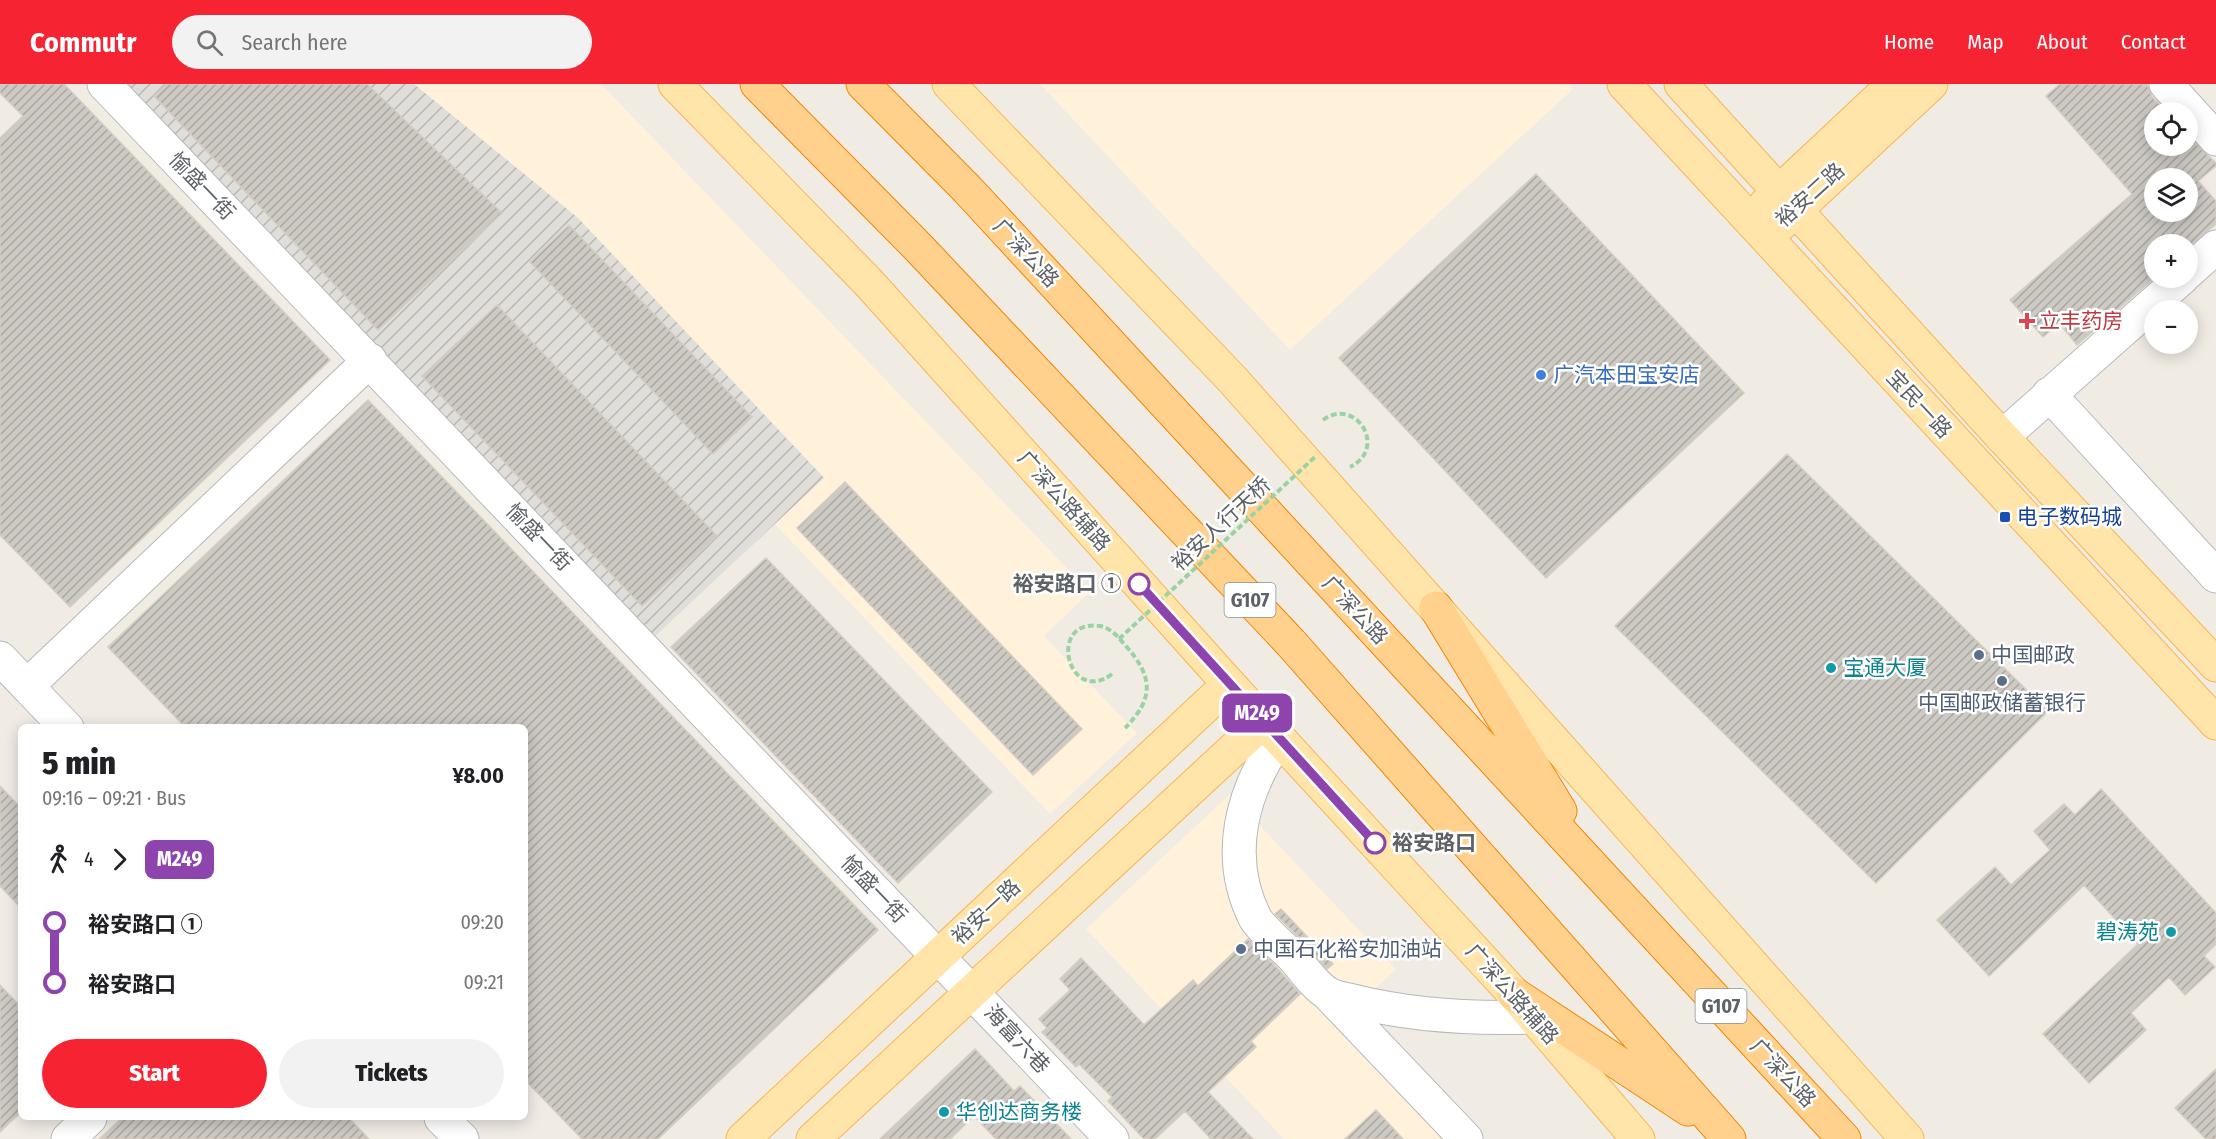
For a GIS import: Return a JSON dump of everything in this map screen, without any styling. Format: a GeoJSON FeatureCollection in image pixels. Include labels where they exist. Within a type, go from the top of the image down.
{"type":"FeatureCollection","features":[{"type":"Feature","properties":{"kind":"highway","name":"G107"},"geometry":{"type":"LineString","coordinates":[[757,84],[917,246],[1291,643],[1726,1136]]}},
{"type":"Feature","properties":{"kind":"highway","name":"广深公路"},"geometry":{"type":"LineString","coordinates":[[863,84],[968,190],[1844,1139]]}},
{"type":"Feature","properties":{"kind":"highway"},"geometry":{"type":"LineString","coordinates":[[1436,608],[1599,874]]}},
{"type":"Feature","properties":{"kind":"highway"},"geometry":{"type":"LineString","coordinates":[[1524,1006],[1726,1136]]}},
{"type":"Feature","properties":{"kind":"main road","name":"广深公路辅路"},"geometry":{"type":"LineString","coordinates":[[675,84],[868,283],[1229,684],[1524,1006],[1638,1139]]}},
{"type":"Feature","properties":{"kind":"main road"},"geometry":{"type":"LineString","coordinates":[[949,84],[1232,379],[1907,1139]]}},
{"type":"Feature","properties":{"kind":"main road","name":"宝民一路"},"geometry":{"type":"LineString","coordinates":[[1624,84],[2216,723]]}},
{"type":"Feature","properties":{"kind":"main road","name":"宝民一路"},"geometry":{"type":"LineString","coordinates":[[1681,84],[2002,437],[2216,665]]}},
{"type":"Feature","properties":{"kind":"main road","name":"裕安二路"},"geometry":{"type":"LineString","coordinates":[[1755,228],[1774,230],[1788,200],[1894,84]]}},
{"type":"Feature","properties":{"kind":"main road","name":"裕安二路"},"geometry":{"type":"LineString","coordinates":[[1788,200],[1931,84]]}},
{"type":"Feature","properties":{"kind":"main road","name":"裕安一路"},"geometry":{"type":"LineString","coordinates":[[743,1139],[1229,684]]}},
{"type":"Feature","properties":{"kind":"main road"},"geometry":{"type":"LineString","coordinates":[[813,1139],[972,992],[1272,730]]}},
{"type":"Feature","properties":{"kind":"street","name":"愉盛一街"},"geometry":{"type":"LineString","coordinates":[[104,84],[972,992]]}},
{"type":"Feature","properties":{"kind":"street"},"geometry":{"type":"LineString","coordinates":[[2166,84],[2216,139]]}},
{"type":"Feature","properties":{"kind":"street"},"geometry":{"type":"LineString","coordinates":[[2198,264],[2216,248]]}},
{"type":"Feature","properties":{"kind":"street"},"geometry":{"type":"LineString","coordinates":[[2002,437],[2171,288]]}},
{"type":"Feature","properties":{"kind":"street"},"geometry":{"type":"LineString","coordinates":[[27,686],[370,360]]}},
{"type":"Feature","properties":{"kind":"street"},"geometry":{"type":"LineString","coordinates":[[2049,394],[2216,576]]}},
{"type":"Feature","properties":{"kind":"street"},"geometry":{"type":"LineString","coordinates":[[0,658],[63,724]]}},
{"type":"Feature","properties":{"kind":"street"},"geometry":{"type":"LineString","coordinates":[[1272,730],[1243,812],[1240,839],[1241,867],[1246,894],[1256,920],[1466,1139]]}},
{"type":"Feature","properties":{"kind":"street","name":"海富六巷"},"geometry":{"type":"LineString","coordinates":[[972,992],[1112,1139]]}},
{"type":"Feature","properties":{"kind":"street"},"geometry":{"type":"LineString","coordinates":[[1328,994],[1368,1005],[1430,1014],[1492,1018],[1524,1006]]}},
{"type":"Feature","properties":{"kind":"street"},"geometry":{"type":"LineString","coordinates":[[68,1139],[88,1120]]}},
{"type":"Feature","properties":{"kind":"street"},"geometry":{"type":"LineString","coordinates":[[443,1120],[462,1139]]}},
{"type":"Feature","properties":{"kind":"path"},"geometry":{"type":"LineString","coordinates":[[1323,420],[1336,414],[1345,414],[1361,423],[1366,431],[1368,440],[1363,457],[1357,464],[1348,468]]}},
{"type":"Feature","properties":{"kind":"path"},"geometry":{"type":"LineString","coordinates":[[1309,448],[1322,463]]}},
{"type":"Feature","properties":{"kind":"path","name":"裕安人行天桥"},"geometry":{"type":"LineString","coordinates":[[1119,639],[1316,456]]}},
{"type":"Feature","properties":{"kind":"path"},"geometry":{"type":"LineString","coordinates":[[1112,674],[1100,681],[1090,681],[1075,672],[1067,655],[1072,638],[1078,631],[1095,626],[1104,627],[1133,655],[1147,680],[1143,706],[1139,714],[1125,728]]}},
{"type":"Feature","properties":{"kind":"shaded area"},"geometry":{"type":"Polygon","coordinates":[[[126,84],[414,84],[578,218],[824,478],[652,639],[126,84]]]}},
{"type":"Feature","properties":{"kind":"shaded area"},"geometry":{"type":"Polygon","coordinates":[[[414,84],[601,84],[1090,592],[1044,636],[1137,733],[1050,814],[775,524],[824,477],[578,218],[414,84]]]}},
{"type":"Feature","properties":{"kind":"shaded area"},"geometry":{"type":"Polygon","coordinates":[[[1040,84],[1569,84],[1573,89],[1290,350],[1040,84]]]}},
{"type":"Feature","properties":{"kind":"shaded area","name":"中国石化裕安加油站"},"geometry":{"type":"Polygon","coordinates":[[[1230,794],[1396,969],[1345,1017],[1460,1139],[1284,1139],[1086,929],[1230,794]]]}},
{"type":"Feature","properties":{"kind":"building"},"geometry":{"type":"Polygon","coordinates":[[[0,84],[64,84],[330,360],[70,607],[0,535],[0,138],[23,116],[0,93],[0,84]]]}},
{"type":"Feature","properties":{"kind":"building"},"geometry":{"type":"Polygon","coordinates":[[[167,84],[367,84],[502,213],[378,330],[154,96],[167,84]]]}},
{"type":"Feature","properties":{"kind":"building"},"geometry":{"type":"Polygon","coordinates":[[[2060,84],[2147,84],[2152,97],[2157,102],[2144,102],[2144,156],[2198,156],[2198,146],[2216,163],[2216,166],[2198,181],[2216,201],[2216,224],[2198,239],[2198,234],[2144,234],[2144,287],[2077,345],[2059,323],[2043,337],[2010,300],[2132,194],[2046,96],[2060,84]]]}},
{"type":"Feature","properties":{"kind":"building","name":"广汽本田宝安店"},"geometry":{"type":"Polygon","coordinates":[[[1536,174],[1744,393],[1546,578],[1339,358],[1536,174]]]}},
{"type":"Feature","properties":{"kind":"building"},"geometry":{"type":"Polygon","coordinates":[[[569,225],[752,417],[713,454],[530,262],[569,225]]]}},
{"type":"Feature","properties":{"kind":"building"},"geometry":{"type":"Polygon","coordinates":[[[497,305],[717,536],[642,606],[422,376],[497,305]]]}},
{"type":"Feature","properties":{"kind":"building"},"geometry":{"type":"Polygon","coordinates":[[[368,400],[878,930],[658,1139],[582,1139],[528,1083],[528,724],[182,724],[108,647],[368,400]]]}},
{"type":"Feature","properties":{"kind":"building","name":"宝通大厦"},"geometry":{"type":"Polygon","coordinates":[[[1787,454],[2048,711],[1876,883],[1615,626],[1787,454]]]}},
{"type":"Feature","properties":{"kind":"building"},"geometry":{"type":"Polygon","coordinates":[[[845,482],[1082,729],[1033,775],[797,528],[845,482]]]}},
{"type":"Feature","properties":{"kind":"building"},"geometry":{"type":"Polygon","coordinates":[[[766,558],[992,792],[898,883],[671,647],[766,558]]]}},
{"type":"Feature","properties":{"kind":"building"},"geometry":{"type":"Polygon","coordinates":[[[0,786],[18,805],[18,905],[0,886],[0,786]]]}},
{"type":"Feature","properties":{"kind":"building","name":"碧涛苑"},"geometry":{"type":"Polygon","coordinates":[[[2101,789],[2216,913],[2216,944],[2204,956],[2215,967],[2185,995],[2169,977],[2131,1013],[2146,1030],[2089,1083],[2043,1034],[2138,944],[2084,885],[1989,976],[1937,920],[1995,867],[2011,885],[2050,850],[2034,831],[2064,804],[2075,815],[2101,789]]]}},
{"type":"Feature","properties":{"kind":"building"},"geometry":{"type":"Polygon","coordinates":[[[1281,909],[1333,964],[1327,969],[1306,944],[1275,914],[1281,909]]]}},
{"type":"Feature","properties":{"kind":"building"},"geometry":{"type":"Polygon","coordinates":[[[1248,939],[1300,994],[1251,1041],[1256,1047],[1208,1092],[1253,1139],[1211,1139],[1185,1111],[1155,1139],[1144,1139],[1108,1101],[1112,1097],[1079,1064],[1076,1067],[1042,1032],[1047,1028],[1039,1019],[1070,990],[1060,979],[1081,958],[1144,1025],[1193,980],[1198,986],[1248,939]]]}},
{"type":"Feature","properties":{"kind":"building"},"geometry":{"type":"Polygon","coordinates":[[[0,985],[18,1004],[18,1115],[0,1132],[0,985]]]}},
{"type":"Feature","properties":{"kind":"building","name":"华创达商务楼"},"geometry":{"type":"Polygon","coordinates":[[[975,1049],[1014,1091],[1020,1086],[1071,1139],[996,1139],[974,1116],[950,1139],[880,1139],[975,1049]]]}},
{"type":"Feature","properties":{"kind":"building"},"geometry":{"type":"Polygon","coordinates":[[[2216,1069],[2216,1139],[2206,1139],[2175,1108],[2216,1069]]]}},
{"type":"Feature","properties":{"kind":"building"},"geometry":{"type":"Polygon","coordinates":[[[1376,1110],[1403,1139],[1345,1139],[1376,1110]]]}},
{"type":"Feature","properties":{"kind":"building"},"geometry":{"type":"Polygon","coordinates":[[[120,1120],[351,1120],[369,1139],[99,1139],[120,1120]]]}},
{"type":"Feature","properties":{"kind":"bus line","name":"M249"},"geometry":{"type":"LineString","coordinates":[[1139,584],[1375,843]]}},
{"type":"Feature","properties":{"kind":"place","name":"立丰药房"},"geometry":{"type":"Point","coordinates":[2027,321]}},
{"type":"Feature","properties":{"kind":"place","name":"广汽本田宝安店"},"geometry":{"type":"Point","coordinates":[1541,375]}},
{"type":"Feature","properties":{"kind":"place","name":"电子数码城"},"geometry":{"type":"Point","coordinates":[2005,517]}},
{"type":"Feature","properties":{"kind":"place","name":"裕安路口 ①"},"geometry":{"type":"Point","coordinates":[1139,584]}},
{"type":"Feature","properties":{"kind":"place","name":"中国邮政"},"geometry":{"type":"Point","coordinates":[1979,655]}},
{"type":"Feature","properties":{"kind":"place","name":"宝通大厦"},"geometry":{"type":"Point","coordinates":[1831,668]}},
{"type":"Feature","properties":{"kind":"place","name":"中国邮政储蓄银行"},"geometry":{"type":"Point","coordinates":[2002,681]}},
{"type":"Feature","properties":{"kind":"place","name":"裕安路口"},"geometry":{"type":"Point","coordinates":[1375,843]}},
{"type":"Feature","properties":{"kind":"place","name":"碧涛苑"},"geometry":{"type":"Point","coordinates":[2171,932]}},
{"type":"Feature","properties":{"kind":"place","name":"中国石化裕安加油站"},"geometry":{"type":"Point","coordinates":[1241,949]}},
{"type":"Feature","properties":{"kind":"place","name":"华创达商务楼"},"geometry":{"type":"Point","coordinates":[944,1112]}}]}
